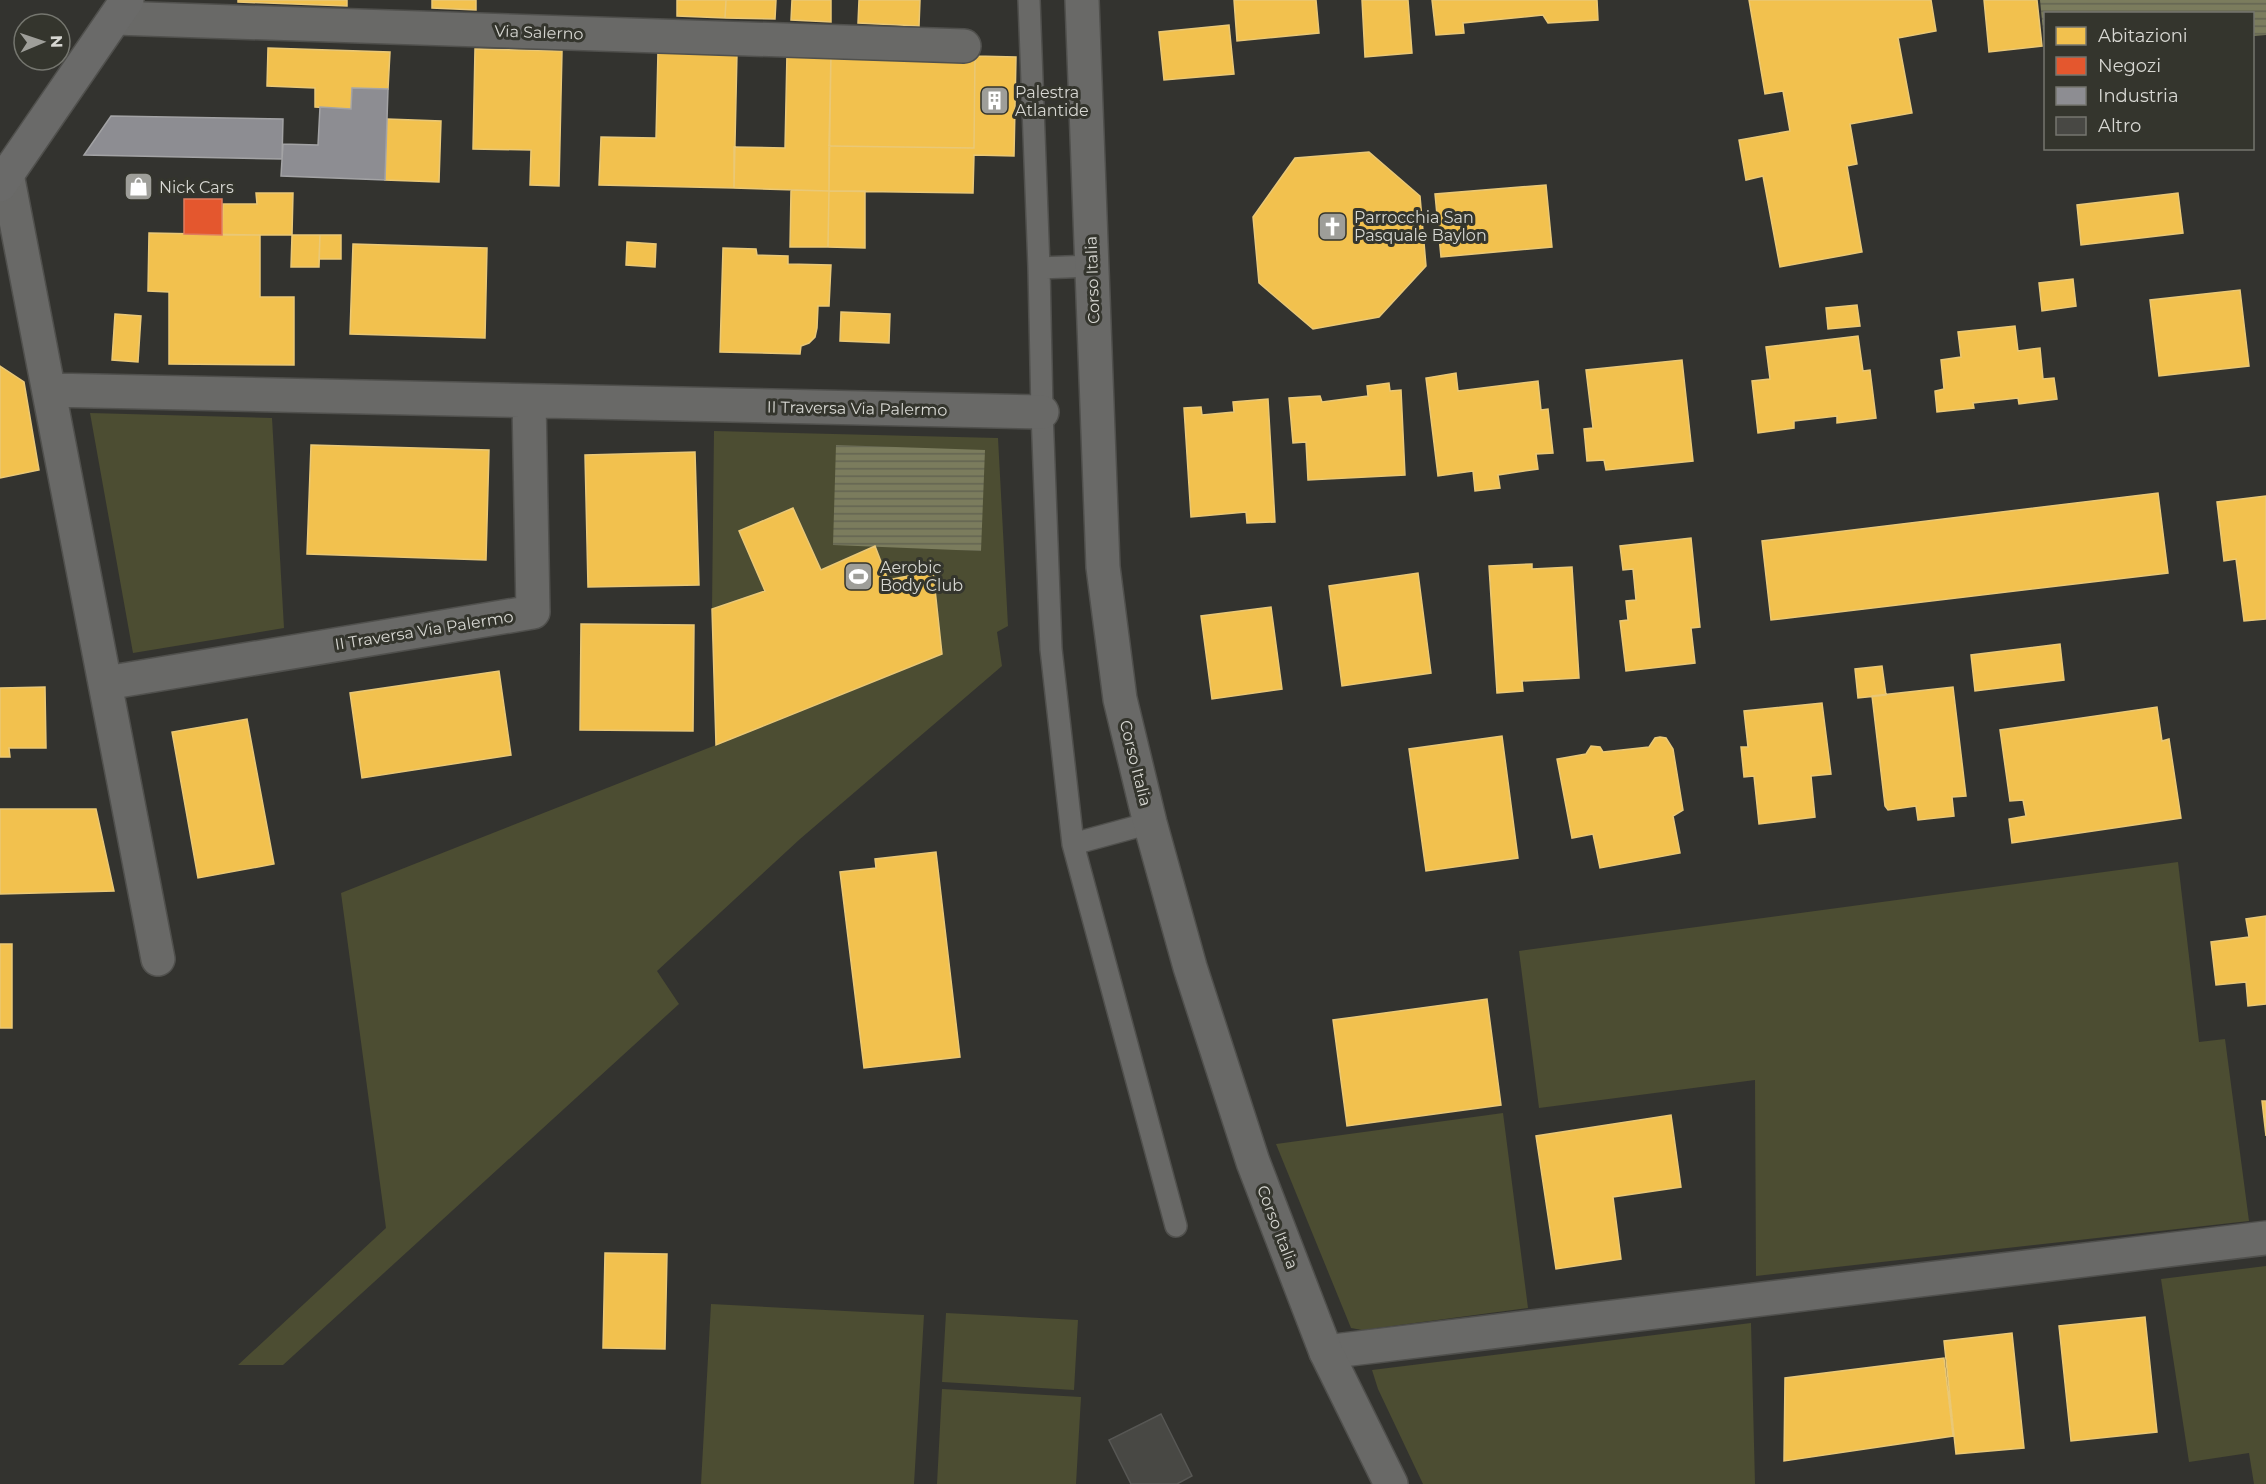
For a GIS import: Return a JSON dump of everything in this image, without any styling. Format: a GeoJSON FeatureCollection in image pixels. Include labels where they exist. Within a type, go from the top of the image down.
{"type":"FeatureCollection","features":[{"type":"Feature","properties":{"kind":"main road"},"geometry":{"type":"LineString","coordinates":[[4,180],[121,9]]}},
{"type":"Feature","properties":{"kind":"street","name":"Corso Italia"},"geometry":{"type":"LineString","coordinates":[[1082,0],[1103,567],[1120,699],[1150,823],[1190,968],[1250,1151],[1326,1352],[1390,1484]]}},
{"type":"Feature","properties":{"kind":"street","name":"Via Salerno"},"geometry":{"type":"LineString","coordinates":[[121,9],[964,46]]}},
{"type":"Feature","properties":{"kind":"street"},"geometry":{"type":"LineString","coordinates":[[4,180],[49,390],[158,959]]}},
{"type":"Feature","properties":{"kind":"street","name":"II Traversa Via Palermo"},"geometry":{"type":"LineString","coordinates":[[49,390],[1042,412]]}},
{"type":"Feature","properties":{"kind":"street","name":"II Traversa Via Palermo"},"geometry":{"type":"LineString","coordinates":[[106,683],[533,612],[529,401]]}},
{"type":"Feature","properties":{"kind":"street"},"geometry":{"type":"LineString","coordinates":[[1326,1352],[2266,1238]]}},
{"type":"Feature","properties":{"kind":"lane"},"geometry":{"type":"LineString","coordinates":[[1029,0],[1051,649],[1073,844],[1176,1226]]}},
{"type":"Feature","properties":{"kind":"lane"},"geometry":{"type":"LineString","coordinates":[[1039,268],[1092,266]]}},
{"type":"Feature","properties":{"kind":"lane"},"geometry":{"type":"LineString","coordinates":[[1073,844],[1150,823]]}},
{"type":"Feature","properties":{"kind":"shaded area"},"geometry":{"type":"Polygon","coordinates":[[[2040,0],[2266,0],[2266,35],[2254,36],[2254,12],[2044,12],[2044,41],[2040,0]]]}},
{"type":"Feature","properties":{"kind":"shaded area"},"geometry":{"type":"Polygon","coordinates":[[[90,413],[272,418],[284,628],[133,653],[90,413]]]}},
{"type":"Feature","properties":{"kind":"shaded area"},"geometry":{"type":"Polygon","coordinates":[[[714,431],[998,438],[1008,626],[997,632],[1002,666],[800,839],[657,971],[679,1004],[283,1365],[238,1365],[386,1228],[341,893],[716,745],[712,609],[714,431]]]}},
{"type":"Feature","properties":{"kind":"shaded area"},"geometry":{"type":"Polygon","coordinates":[[[836,445],[985,450],[981,551],[833,545],[836,445]]]}},
{"type":"Feature","properties":{"kind":"shaded area"},"geometry":{"type":"Polygon","coordinates":[[[2178,862],[2199,1042],[2225,1039],[2249,1221],[1756,1276],[1755,1080],[1539,1108],[1519,951],[2178,862]]]}},
{"type":"Feature","properties":{"kind":"shaded area"},"geometry":{"type":"Polygon","coordinates":[[[1503,1113],[1528,1308],[1362,1330],[1351,1328],[1276,1144],[1503,1113]]]}},
{"type":"Feature","properties":{"kind":"shaded area"},"geometry":{"type":"Polygon","coordinates":[[[2266,1266],[2266,1484],[2254,1484],[2249,1453],[2189,1462],[2161,1279],[2266,1266]]]}},
{"type":"Feature","properties":{"kind":"shaded area"},"geometry":{"type":"Polygon","coordinates":[[[711,1304],[924,1315],[914,1484],[701,1484],[711,1304]]]}},
{"type":"Feature","properties":{"kind":"shaded area"},"geometry":{"type":"Polygon","coordinates":[[[946,1313],[1078,1320],[1074,1390],[942,1382],[946,1313]]]}},
{"type":"Feature","properties":{"kind":"shaded area"},"geometry":{"type":"Polygon","coordinates":[[[1751,1323],[1755,1484],[1423,1484],[1378,1389],[1372,1370],[1751,1323]]]}},
{"type":"Feature","properties":{"kind":"shaded area"},"geometry":{"type":"Polygon","coordinates":[[[942,1389],[1081,1397],[1076,1484],[937,1484],[942,1389]]]}},
{"type":"Feature","properties":{"kind":"building: Abitazioni"},"geometry":{"type":"Polygon","coordinates":[[[238,0],[347,0],[347,6],[238,2],[238,0]]]}},
{"type":"Feature","properties":{"kind":"building: Abitazioni"},"geometry":{"type":"Polygon","coordinates":[[[432,0],[476,0],[476,10],[432,8],[432,0]]]}},
{"type":"Feature","properties":{"kind":"building: Abitazioni"},"geometry":{"type":"Polygon","coordinates":[[[677,0],[726,0],[725,18],[677,16],[677,0]]]}},
{"type":"Feature","properties":{"kind":"building: Abitazioni"},"geometry":{"type":"Polygon","coordinates":[[[726,0],[776,0],[775,19],[725,18],[726,0]]]}},
{"type":"Feature","properties":{"kind":"building: Abitazioni"},"geometry":{"type":"Polygon","coordinates":[[[792,0],[831,0],[831,22],[791,20],[792,0]]]}},
{"type":"Feature","properties":{"kind":"building: Abitazioni"},"geometry":{"type":"Polygon","coordinates":[[[859,0],[920,0],[919,26],[858,23],[859,0]]]}},
{"type":"Feature","properties":{"kind":"building: Abitazioni"},"geometry":{"type":"Polygon","coordinates":[[[1234,0],[1316,0],[1319,33],[1237,41],[1234,0]]]}},
{"type":"Feature","properties":{"kind":"building: Abitazioni"},"geometry":{"type":"Polygon","coordinates":[[[1362,0],[1408,0],[1412,53],[1365,57],[1362,0]]]}},
{"type":"Feature","properties":{"kind":"building: Abitazioni"},"geometry":{"type":"Polygon","coordinates":[[[1432,0],[1597,0],[1598,20],[1548,23],[1543,15],[1463,23],[1464,33],[1436,35],[1432,0]]]}},
{"type":"Feature","properties":{"kind":"building: Abitazioni"},"geometry":{"type":"Polygon","coordinates":[[[1749,0],[1931,0],[1936,31],[1898,38],[1912,113],[1850,124],[1857,164],[1847,166],[1862,252],[1780,267],[1763,176],[1746,180],[1739,140],[1790,131],[1783,91],[1765,94],[1749,0]]]}},
{"type":"Feature","properties":{"kind":"building: Abitazioni"},"geometry":{"type":"Polygon","coordinates":[[[1984,0],[2037,0],[2042,46],[1989,52],[1984,0]]]}},
{"type":"Feature","properties":{"kind":"building: Abitazioni"},"geometry":{"type":"Polygon","coordinates":[[[1229,25],[1234,74],[1164,80],[1159,32],[1229,25]]]}},
{"type":"Feature","properties":{"kind":"building: Abitazioni"},"geometry":{"type":"Polygon","coordinates":[[[268,48],[390,52],[388,89],[352,88],[351,109],[315,107],[315,88],[267,86],[268,48]]]}},
{"type":"Feature","properties":{"kind":"building: Abitazioni"},"geometry":{"type":"Polygon","coordinates":[[[475,49],[562,51],[559,186],[530,185],[531,150],[473,149],[475,49]]]}},
{"type":"Feature","properties":{"kind":"building: Abitazioni"},"geometry":{"type":"Polygon","coordinates":[[[658,51],[737,53],[734,188],[599,185],[601,137],[656,138],[658,51]]]}},
{"type":"Feature","properties":{"kind":"building: Abitazioni"},"geometry":{"type":"Polygon","coordinates":[[[787,53],[831,53],[829,191],[734,188],[734,147],[785,148],[787,53]]]}},
{"type":"Feature","properties":{"kind":"building: Abitazioni"},"geometry":{"type":"Polygon","coordinates":[[[831,53],[975,56],[974,148],[829,146],[831,53]]]}},
{"type":"Feature","properties":{"kind":"building: Abitazioni","name":"Palestra Atlantide"},"geometry":{"type":"Polygon","coordinates":[[[975,56],[1016,57],[1014,156],[974,155],[973,193],[829,191],[829,146],[974,148],[975,56]]]}},
{"type":"Feature","properties":{"kind":"building: Abitazioni"},"geometry":{"type":"Polygon","coordinates":[[[387,119],[441,121],[439,182],[385,180],[387,119]]]}},
{"type":"Feature","properties":{"kind":"building: Abitazioni"},"geometry":{"type":"Polygon","coordinates":[[[1369,152],[1420,196],[1426,266],[1379,317],[1313,329],[1259,283],[1253,217],[1295,158],[1369,152]]]}},
{"type":"Feature","properties":{"kind":"building: Abitazioni"},"geometry":{"type":"Polygon","coordinates":[[[1546,185],[1552,247],[1441,257],[1435,194],[1546,185]]]}},
{"type":"Feature","properties":{"kind":"building: Abitazioni"},"geometry":{"type":"Polygon","coordinates":[[[791,190],[829,191],[828,247],[790,247],[791,190]]]}},
{"type":"Feature","properties":{"kind":"building: Abitazioni"},"geometry":{"type":"Polygon","coordinates":[[[829,191],[865,191],[865,248],[828,247],[829,191]]]}},
{"type":"Feature","properties":{"kind":"building: Abitazioni"},"geometry":{"type":"Polygon","coordinates":[[[256,193],[293,193],[292,235],[222,235],[223,204],[257,204],[256,193]]]}},
{"type":"Feature","properties":{"kind":"building: Abitazioni"},"geometry":{"type":"Polygon","coordinates":[[[2178,193],[2183,233],[2081,245],[2077,205],[2178,193]]]}},
{"type":"Feature","properties":{"kind":"building: Abitazioni"},"geometry":{"type":"Polygon","coordinates":[[[149,233],[260,235],[260,297],[294,297],[294,365],[169,364],[169,292],[148,291],[149,233]]]}},
{"type":"Feature","properties":{"kind":"building: Abitazioni"},"geometry":{"type":"Polygon","coordinates":[[[292,235],[320,235],[319,267],[291,267],[292,235]]]}},
{"type":"Feature","properties":{"kind":"building: Abitazioni"},"geometry":{"type":"Polygon","coordinates":[[[320,235],[341,235],[341,259],[319,259],[320,235]]]}},
{"type":"Feature","properties":{"kind":"building: Abitazioni"},"geometry":{"type":"Polygon","coordinates":[[[627,242],[656,244],[655,267],[626,265],[627,242]]]}},
{"type":"Feature","properties":{"kind":"building: Abitazioni"},"geometry":{"type":"Polygon","coordinates":[[[353,244],[487,248],[485,338],[350,334],[353,244]]]}},
{"type":"Feature","properties":{"kind":"building: Abitazioni"},"geometry":{"type":"Polygon","coordinates":[[[723,248],[756,249],[757,255],[788,256],[788,264],[831,265],[829,306],[818,306],[815,337],[809,343],[801,346],[800,354],[720,352],[723,248]]]}},
{"type":"Feature","properties":{"kind":"building: Abitazioni"},"geometry":{"type":"Polygon","coordinates":[[[2073,279],[2076,306],[2042,311],[2039,283],[2073,279]]]}},
{"type":"Feature","properties":{"kind":"building: Abitazioni"},"geometry":{"type":"Polygon","coordinates":[[[2240,290],[2249,366],[2159,376],[2150,300],[2240,290]]]}},
{"type":"Feature","properties":{"kind":"building: Abitazioni"},"geometry":{"type":"Polygon","coordinates":[[[1857,305],[1860,326],[1828,329],[1826,308],[1857,305]]]}},
{"type":"Feature","properties":{"kind":"building: Abitazioni"},"geometry":{"type":"Polygon","coordinates":[[[841,312],[890,314],[889,343],[840,341],[841,312]]]}},
{"type":"Feature","properties":{"kind":"building: Abitazioni"},"geometry":{"type":"Polygon","coordinates":[[[115,314],[141,316],[138,362],[112,360],[115,314]]]}},
{"type":"Feature","properties":{"kind":"building: Abitazioni"},"geometry":{"type":"Polygon","coordinates":[[[2015,326],[2018,351],[2040,348],[2043,379],[2054,378],[2057,399],[2019,404],[2018,398],[1973,403],[1974,408],[1937,412],[1935,391],[1944,389],[1941,360],[1961,357],[1958,332],[2015,326]]]}},
{"type":"Feature","properties":{"kind":"building: Abitazioni"},"geometry":{"type":"Polygon","coordinates":[[[1858,336],[1863,371],[1870,370],[1876,418],[1837,423],[1837,416],[1794,421],[1794,428],[1758,433],[1752,381],[1770,379],[1766,347],[1858,336]]]}},
{"type":"Feature","properties":{"kind":"building: Abitazioni"},"geometry":{"type":"Polygon","coordinates":[[[1682,360],[1693,461],[1606,470],[1604,460],[1587,461],[1584,429],[1593,428],[1586,370],[1682,360]]]}},
{"type":"Feature","properties":{"kind":"building: Abitazioni"},"geometry":{"type":"Polygon","coordinates":[[[0,366],[24,382],[39,470],[0,478],[0,366]]]}},
{"type":"Feature","properties":{"kind":"building: Abitazioni"},"geometry":{"type":"Polygon","coordinates":[[[1456,373],[1458,391],[1538,381],[1541,410],[1548,409],[1553,453],[1536,454],[1538,469],[1498,475],[1500,488],[1475,491],[1473,471],[1438,476],[1426,378],[1456,373]]]}},
{"type":"Feature","properties":{"kind":"building: Abitazioni"},"geometry":{"type":"Polygon","coordinates":[[[1389,383],[1390,391],[1401,390],[1405,475],[1308,480],[1306,442],[1293,443],[1289,398],[1320,396],[1322,402],[1368,396],[1367,386],[1389,383]]]}},
{"type":"Feature","properties":{"kind":"building: Abitazioni"},"geometry":{"type":"Polygon","coordinates":[[[1268,399],[1275,522],[1247,523],[1246,512],[1191,517],[1184,408],[1201,407],[1202,415],[1234,412],[1233,402],[1268,399]]]}},
{"type":"Feature","properties":{"kind":"building: Abitazioni"},"geometry":{"type":"Polygon","coordinates":[[[311,445],[489,450],[486,560],[307,554],[311,445]]]}},
{"type":"Feature","properties":{"kind":"building: Abitazioni"},"geometry":{"type":"Polygon","coordinates":[[[695,452],[699,585],[588,587],[585,455],[695,452]]]}},
{"type":"Feature","properties":{"kind":"building: Abitazioni"},"geometry":{"type":"Polygon","coordinates":[[[2158,493],[2168,573],[1771,620],[1762,541],[2158,493]]]}},
{"type":"Feature","properties":{"kind":"building: Abitazioni"},"geometry":{"type":"Polygon","coordinates":[[[2266,496],[2266,619],[2244,621],[2236,559],[2224,561],[2217,502],[2266,496]]]}},
{"type":"Feature","properties":{"kind":"building: Abitazioni"},"geometry":{"type":"Polygon","coordinates":[[[793,508],[821,570],[875,546],[888,580],[933,571],[942,654],[716,745],[712,609],[765,591],[739,531],[793,508]]]}},
{"type":"Feature","properties":{"kind":"building: Abitazioni"},"geometry":{"type":"Polygon","coordinates":[[[1691,538],[1700,627],[1691,628],[1695,663],[1626,671],[1620,621],[1628,620],[1626,601],[1636,600],[1633,569],[1623,570],[1620,546],[1691,538]]]}},
{"type":"Feature","properties":{"kind":"building: Abitazioni"},"geometry":{"type":"Polygon","coordinates":[[[1532,564],[1532,569],[1572,567],[1579,678],[1522,681],[1523,691],[1497,693],[1489,566],[1532,564]]]}},
{"type":"Feature","properties":{"kind":"building: Abitazioni"},"geometry":{"type":"Polygon","coordinates":[[[1418,573],[1431,673],[1342,686],[1329,586],[1418,573]]]}},
{"type":"Feature","properties":{"kind":"building: Abitazioni"},"geometry":{"type":"Polygon","coordinates":[[[1271,607],[1282,689],[1212,699],[1201,616],[1271,607]]]}},
{"type":"Feature","properties":{"kind":"building: Abitazioni"},"geometry":{"type":"Polygon","coordinates":[[[581,624],[694,625],[693,731],[580,730],[581,624]]]}},
{"type":"Feature","properties":{"kind":"building: Abitazioni"},"geometry":{"type":"Polygon","coordinates":[[[2060,644],[2064,680],[1975,691],[1971,655],[2060,644]]]}},
{"type":"Feature","properties":{"kind":"building: Abitazioni"},"geometry":{"type":"Polygon","coordinates":[[[1882,666],[1886,695],[1858,698],[1855,669],[1882,666]]]}},
{"type":"Feature","properties":{"kind":"building: Abitazioni"},"geometry":{"type":"Polygon","coordinates":[[[499,671],[511,755],[362,778],[350,693],[499,671]]]}},
{"type":"Feature","properties":{"kind":"building: Abitazioni"},"geometry":{"type":"Polygon","coordinates":[[[45,687],[46,748],[9,748],[10,757],[0,757],[0,688],[45,687]]]}},
{"type":"Feature","properties":{"kind":"building: Abitazioni"},"geometry":{"type":"Polygon","coordinates":[[[1953,687],[1966,796],[1952,797],[1954,816],[1918,820],[1916,806],[1888,810],[1885,806],[1872,696],[1953,687]]]}},
{"type":"Feature","properties":{"kind":"building: Abitazioni"},"geometry":{"type":"Polygon","coordinates":[[[1822,703],[1831,774],[1811,776],[1815,817],[1759,824],[1754,776],[1744,777],[1741,747],[1748,747],[1744,711],[1822,703]]]}},
{"type":"Feature","properties":{"kind":"building: Abitazioni"},"geometry":{"type":"Polygon","coordinates":[[[2157,707],[2162,741],[2169,739],[2181,818],[2012,843],[2009,819],[2026,816],[2023,800],[2010,801],[2000,730],[2157,707]]]}},
{"type":"Feature","properties":{"kind":"building: Abitazioni"},"geometry":{"type":"Polygon","coordinates":[[[247,719],[274,864],[198,878],[172,732],[247,719]]]}},
{"type":"Feature","properties":{"kind":"building: Abitazioni"},"geometry":{"type":"Polygon","coordinates":[[[1502,736],[1518,858],[1426,871],[1409,749],[1502,736]]]}},
{"type":"Feature","properties":{"kind":"building: Abitazioni"},"geometry":{"type":"Polygon","coordinates":[[[1655,738],[1666,738],[1673,749],[1683,810],[1673,816],[1680,853],[1600,868],[1593,834],[1572,838],[1557,759],[1586,754],[1591,746],[1600,747],[1603,752],[1649,747],[1655,738]]]}},
{"type":"Feature","properties":{"kind":"building: Abitazioni"},"geometry":{"type":"Polygon","coordinates":[[[0,809],[96,809],[114,891],[0,894],[0,809]]]}},
{"type":"Feature","properties":{"kind":"building: Abitazioni"},"geometry":{"type":"Polygon","coordinates":[[[936,852],[960,1057],[864,1068],[840,872],[876,868],[875,859],[936,852]]]}},
{"type":"Feature","properties":{"kind":"building: Abitazioni"},"geometry":{"type":"Polygon","coordinates":[[[2266,916],[2266,1004],[2248,1006],[2246,982],[2216,985],[2211,942],[2249,937],[2246,919],[2266,916]]]}},
{"type":"Feature","properties":{"kind":"building: Abitazioni"},"geometry":{"type":"Polygon","coordinates":[[[0,944],[12,944],[12,1028],[0,1028],[0,944]]]}},
{"type":"Feature","properties":{"kind":"building: Abitazioni"},"geometry":{"type":"Polygon","coordinates":[[[1487,999],[1501,1105],[1347,1126],[1333,1020],[1487,999]]]}},
{"type":"Feature","properties":{"kind":"building: Abitazioni"},"geometry":{"type":"Polygon","coordinates":[[[2262,1101],[2266,1101],[2266,1136],[2262,1101]]]}},
{"type":"Feature","properties":{"kind":"building: Abitazioni"},"geometry":{"type":"Polygon","coordinates":[[[1671,1115],[1681,1187],[1613,1197],[1621,1259],[1556,1269],[1536,1136],[1671,1115]]]}},
{"type":"Feature","properties":{"kind":"building: Abitazioni"},"geometry":{"type":"Polygon","coordinates":[[[605,1253],[667,1254],[665,1349],[603,1348],[605,1253]]]}},
{"type":"Feature","properties":{"kind":"building: Abitazioni"},"geometry":{"type":"Polygon","coordinates":[[[2145,1317],[2157,1432],[2071,1441],[2059,1326],[2145,1317]]]}},
{"type":"Feature","properties":{"kind":"building: Abitazioni"},"geometry":{"type":"Polygon","coordinates":[[[2012,1333],[2024,1448],[1956,1454],[1944,1341],[2012,1333]]]}},
{"type":"Feature","properties":{"kind":"building: Abitazioni"},"geometry":{"type":"Polygon","coordinates":[[[1944,1358],[1953,1436],[1784,1461],[1785,1378],[1944,1358]]]}},
{"type":"Feature","properties":{"kind":"building: Negozi"},"geometry":{"type":"Polygon","coordinates":[[[184,199],[222,199],[222,235],[184,234],[184,199]]]}},
{"type":"Feature","properties":{"kind":"building: Industria"},"geometry":{"type":"Polygon","coordinates":[[[352,88],[388,89],[385,180],[281,176],[283,144],[318,145],[320,107],[351,109],[352,88]]]}},
{"type":"Feature","properties":{"kind":"building: Industria"},"geometry":{"type":"Polygon","coordinates":[[[111,116],[283,119],[282,159],[84,155],[111,116]]]}},
{"type":"Feature","properties":{"kind":"building: Altro"},"geometry":{"type":"Polygon","coordinates":[[[1161,1414],[1192,1476],[1177,1484],[1131,1484],[1109,1440],[1161,1414]]]}},
{"type":"Feature","properties":{"kind":"place","name":"Palestra Atlantide"},"geometry":{"type":"Point","coordinates":[994,101]}},
{"type":"Feature","properties":{"kind":"place","name":"Nick Cars"},"geometry":{"type":"Point","coordinates":[138,187]}},
{"type":"Feature","properties":{"kind":"place","name":"Parrocchia San Pasquale Baylon"},"geometry":{"type":"Point","coordinates":[1333,226]}},
{"type":"Feature","properties":{"kind":"place","name":"Aerobic Body Club"},"geometry":{"type":"Point","coordinates":[859,576]}}]}
